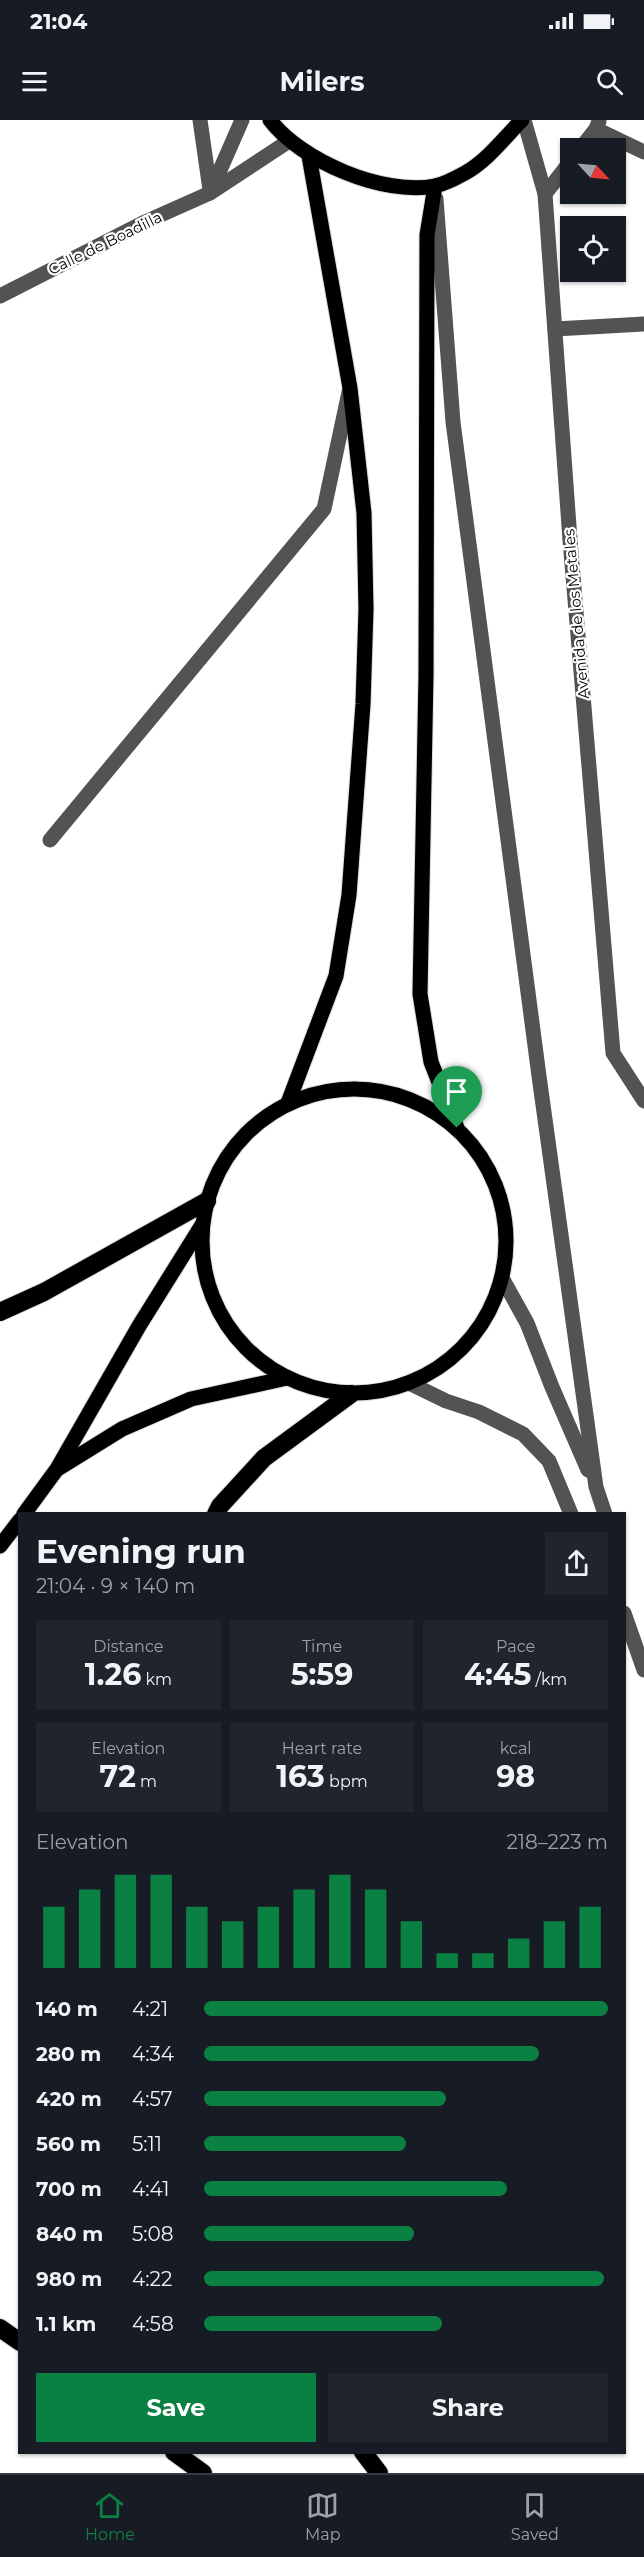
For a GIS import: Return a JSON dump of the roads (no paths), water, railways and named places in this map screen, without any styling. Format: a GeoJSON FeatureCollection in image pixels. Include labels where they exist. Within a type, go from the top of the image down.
{"type":"FeatureCollection","features":[{"type":"Feature","properties":{"kind":"highway"},"geometry":{"type":"LineString","coordinates":[[0,1312],[44,1292],[207,1201]]}},
{"type":"Feature","properties":{"kind":"highway"},"geometry":{"type":"LineString","coordinates":[[217,1512],[264,1458],[351,1394]]}},
{"type":"Feature","properties":{"kind":"highway"},"geometry":{"type":"LineString","coordinates":[[0,2328],[18,2341]]}},
{"type":"Feature","properties":{"kind":"highway"},"geometry":{"type":"LineString","coordinates":[[177,2454],[203,2473]]}},
{"type":"Feature","properties":{"kind":"highway"},"geometry":{"type":"LineString","coordinates":[[365,2454],[379,2473]]}},
{"type":"Feature","properties":{"kind":"main road"},"geometry":{"type":"LineString","coordinates":[[270,120],[289,141],[309,156],[354,175],[393,186],[435,186],[466,173],[523,120]]}},
{"type":"Feature","properties":{"kind":"main road"},"geometry":{"type":"LineString","coordinates":[[288,1103],[336,976],[349,895],[356,821],[366,609],[364,513],[350,388],[309,156]]}},
{"type":"Feature","properties":{"kind":"main road"},"geometry":{"type":"LineString","coordinates":[[435,186],[427,235],[426,675],[420,994],[431,1062],[457,1128]]}},
{"type":"Feature","properties":{"kind":"main road"},"geometry":{"type":"LineString","coordinates":[[331,1090],[376,1090],[420,1102],[457,1128],[482,1157],[498,1191],[506,1234],[502,1278],[488,1317],[451,1358],[409,1383],[351,1394],[318,1389],[287,1378],[247,1351],[218,1311],[207,1283],[202,1254],[203,1224],[207,1201],[224,1161],[252,1128],[288,1103],[331,1090]]}},
{"type":"Feature","properties":{"kind":"main road"},"geometry":{"type":"LineString","coordinates":[[25,1512],[57,1469],[138,1326],[203,1224]]}},
{"type":"Feature","properties":{"kind":"main road"},"geometry":{"type":"LineString","coordinates":[[57,1469],[122,1429],[190,1399],[287,1378]]}},
{"type":"Feature","properties":{"kind":"main road"},"geometry":{"type":"LineString","coordinates":[[0,1546],[18,1523]]}},
{"type":"Feature","properties":{"kind":"street"},"geometry":{"type":"LineString","coordinates":[[200,120],[210,193]]}},
{"type":"Feature","properties":{"kind":"street"},"geometry":{"type":"LineString","coordinates":[[210,193],[242,120]]}},
{"type":"Feature","properties":{"kind":"street","name":"Avenida de los Metales"},"geometry":{"type":"LineString","coordinates":[[523,120],[545,194],[570,540],[614,1053],[644,1101]]}},
{"type":"Feature","properties":{"kind":"street"},"geometry":{"type":"LineString","coordinates":[[588,138],[598,124],[644,152]]}},
{"type":"Feature","properties":{"kind":"street","name":"Calle de Boadilla"},"geometry":{"type":"LineString","coordinates":[[0,296],[145,222],[210,193],[289,141]]}},
{"type":"Feature","properties":{"kind":"street"},"geometry":{"type":"LineString","coordinates":[[545,194],[560,175]]}},
{"type":"Feature","properties":{"kind":"street"},"geometry":{"type":"LineString","coordinates":[[435,186],[453,422],[596,1487]]}},
{"type":"Feature","properties":{"kind":"street"},"geometry":{"type":"LineString","coordinates":[[555,329],[644,324]]}},
{"type":"Feature","properties":{"kind":"street"},"geometry":{"type":"LineString","coordinates":[[50,840],[324,509],[350,388]]}},
{"type":"Feature","properties":{"kind":"street"},"geometry":{"type":"LineString","coordinates":[[502,1278],[527,1323],[604,1512]]}},
{"type":"Feature","properties":{"kind":"street"},"geometry":{"type":"LineString","coordinates":[[409,1383],[446,1401],[479,1412],[523,1434],[549,1461],[570,1512]]}},
{"type":"Feature","properties":{"kind":"street"},"geometry":{"type":"LineString","coordinates":[[626,1619],[644,1670]]}}]}
